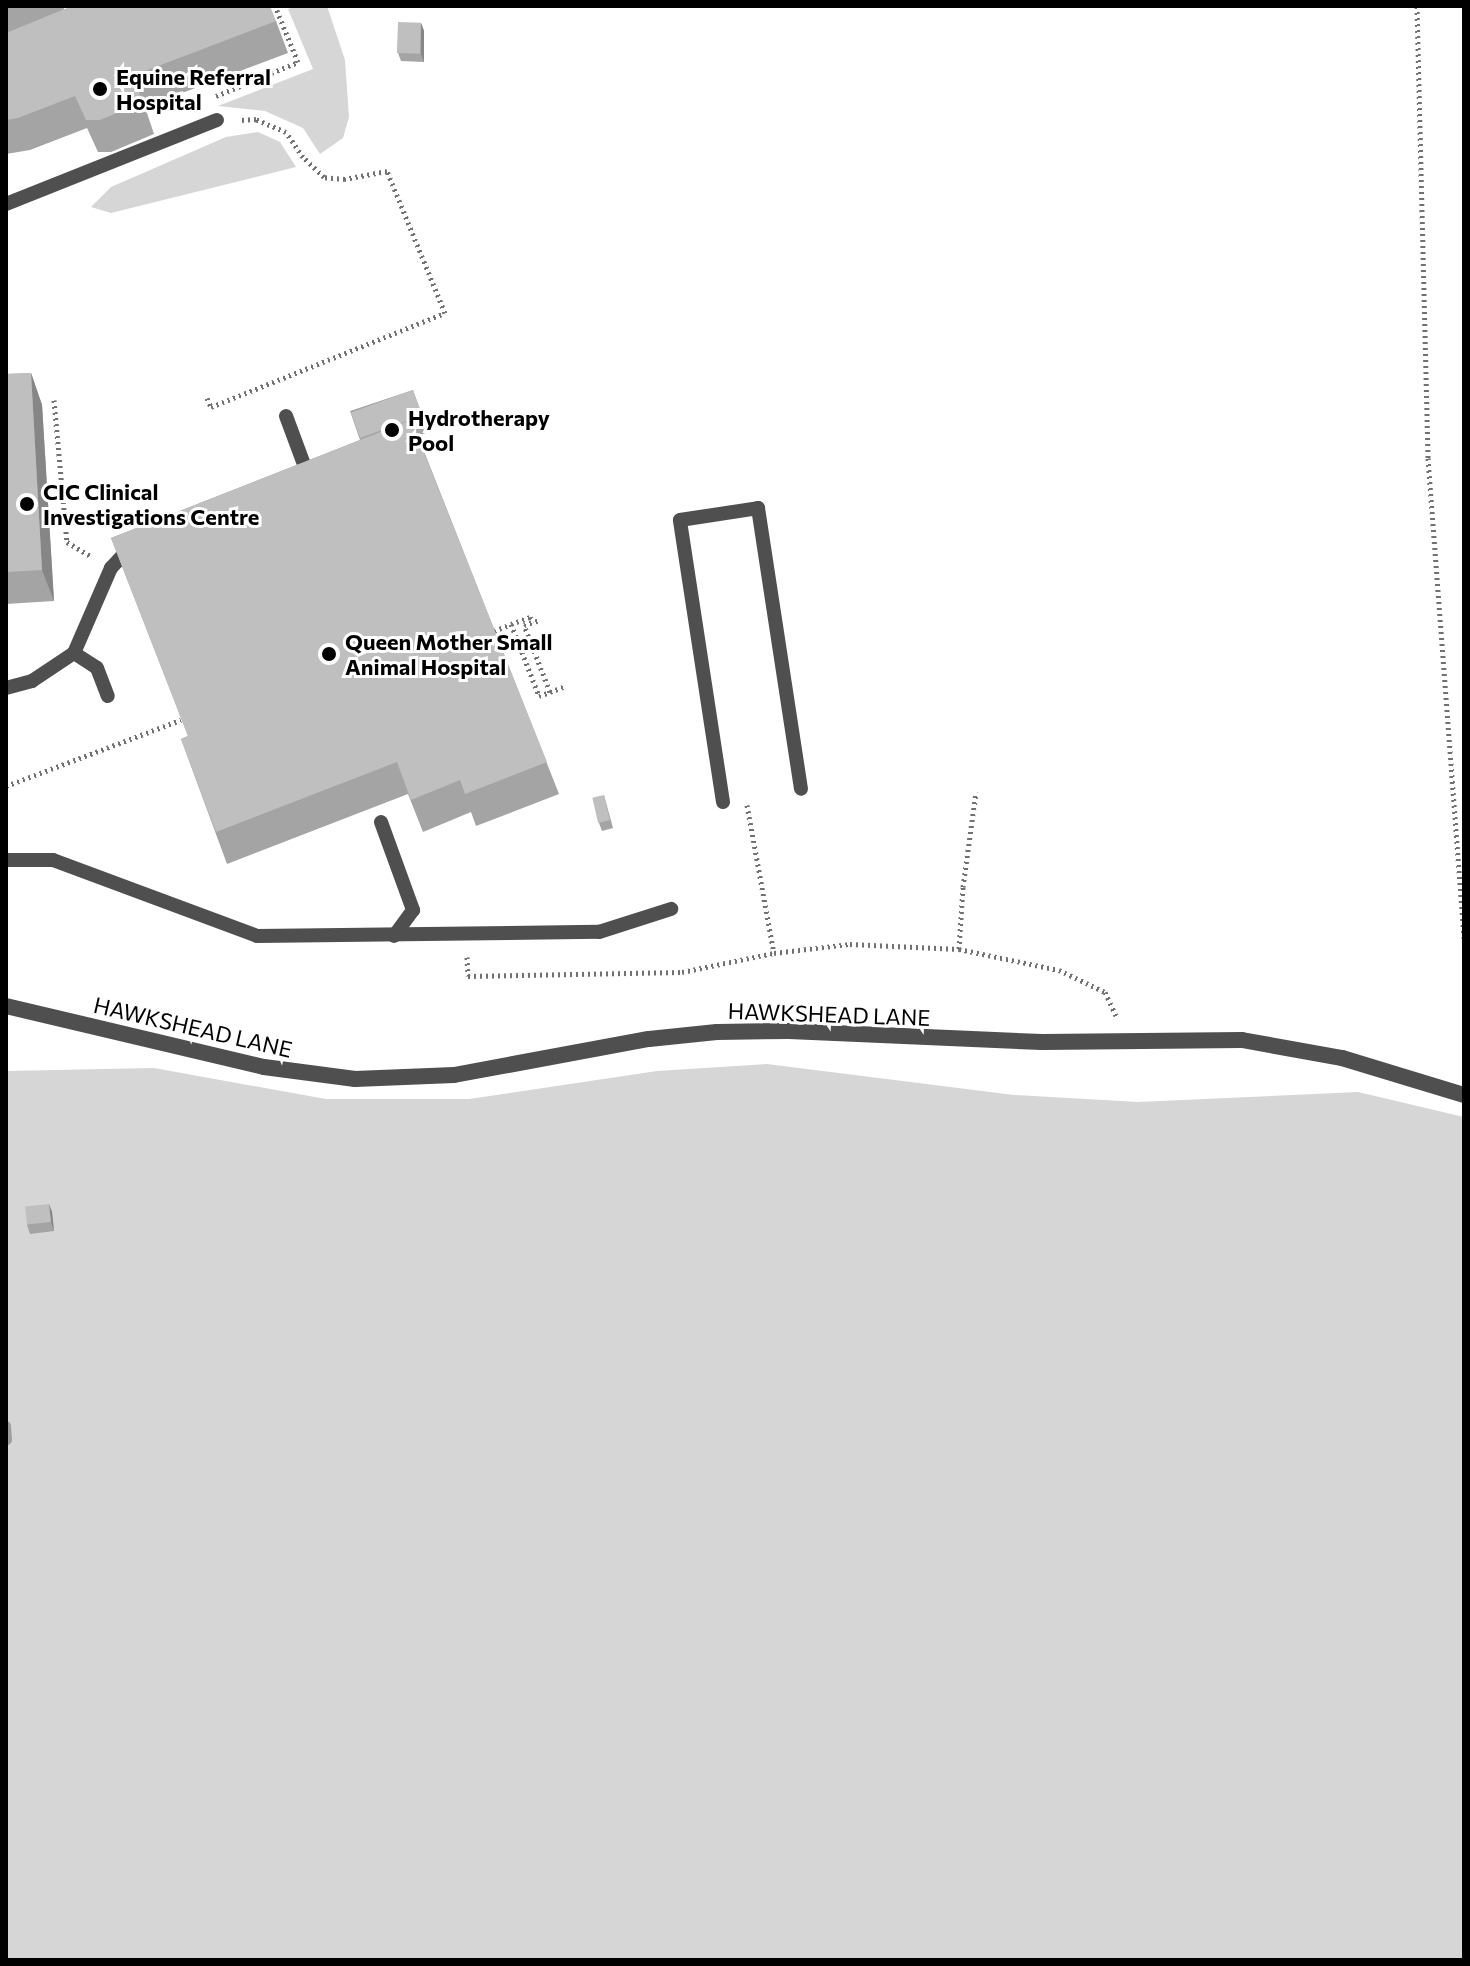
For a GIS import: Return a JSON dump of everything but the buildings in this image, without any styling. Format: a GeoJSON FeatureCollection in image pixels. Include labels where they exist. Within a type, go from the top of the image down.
{"type":"FeatureCollection","features":[{"type":"Feature","properties":{"kind":"street","name":"HAWKSHEAD LANE"},"geometry":{"type":"LineString","coordinates":[[6,1006],[264,1067],[355,1079],[454,1075],[649,1039],[717,1032],[789,1031],[1042,1042],[1242,1040],[1342,1058],[1464,1095]]}},
{"type":"Feature","properties":{"kind":"lane"},"geometry":{"type":"LineString","coordinates":[[6,204],[217,120]]}},
{"type":"Feature","properties":{"kind":"lane"},"geometry":{"type":"LineString","coordinates":[[286,416],[305,467],[286,489]]}},
{"type":"Feature","properties":{"kind":"lane"},"geometry":{"type":"LineString","coordinates":[[723,802],[680,520],[758,508],[801,789]]}},
{"type":"Feature","properties":{"kind":"lane"},"geometry":{"type":"LineString","coordinates":[[6,688],[32,681],[74,653],[111,568],[124,554],[153,542]]}},
{"type":"Feature","properties":{"kind":"lane"},"geometry":{"type":"LineString","coordinates":[[74,653],[97,668],[108,696]]}},
{"type":"Feature","properties":{"kind":"lane"},"geometry":{"type":"LineString","coordinates":[[381,822],[413,910],[394,936]]}},
{"type":"Feature","properties":{"kind":"lane"},"geometry":{"type":"LineString","coordinates":[[6,860],[83,863],[257,936],[466,936],[599,932],[671,909]]}},
{"type":"Feature","properties":{"kind":"lane"},"geometry":{"type":"LineString","coordinates":[[292,921],[293,936]]}},
{"type":"Feature","properties":{"kind":"path"},"geometry":{"type":"LineString","coordinates":[[207,398],[211,407],[445,313],[387,171],[345,179],[324,177],[303,157],[286,132],[256,119],[217,120],[208,99],[298,62],[275,6]]}},
{"type":"Feature","properties":{"kind":"path"},"geometry":{"type":"LineString","coordinates":[[1417,6],[1428,458],[1464,942]]}},
{"type":"Feature","properties":{"kind":"path"},"geometry":{"type":"LineString","coordinates":[[54,400],[67,542],[111,568]]}},
{"type":"Feature","properties":{"kind":"path"},"geometry":{"type":"LineString","coordinates":[[494,631],[530,617],[536,621],[524,625],[550,692]]}},
{"type":"Feature","properties":{"kind":"path"},"geometry":{"type":"LineString","coordinates":[[511,624],[539,696],[566,686]]}},
{"type":"Feature","properties":{"kind":"path"},"geometry":{"type":"LineString","coordinates":[[6,786],[181,720]]}},
{"type":"Feature","properties":{"kind":"path"},"geometry":{"type":"LineString","coordinates":[[959,949],[963,887],[976,792]]}},
{"type":"Feature","properties":{"kind":"path"},"geometry":{"type":"LineString","coordinates":[[745,797],[774,953]]}},
{"type":"Feature","properties":{"kind":"path"},"geometry":{"type":"LineString","coordinates":[[466,936],[468,976],[682,972],[774,953],[850,944],[959,949],[1059,970],[1105,992],[1128,1040]]}},
{"type":"Feature","properties":{"kind":"shaded area"},"geometry":{"type":"Polygon","coordinates":[[[327,6],[345,60],[349,117],[343,138],[320,154],[303,128],[265,111],[218,106],[313,69],[288,9],[327,6]]]}},
{"type":"Feature","properties":{"kind":"shaded area"},"geometry":{"type":"Polygon","coordinates":[[[258,132],[280,142],[296,167],[111,213],[91,207],[111,187],[226,137],[258,132]]]}},
{"type":"Feature","properties":{"kind":"shaded area"},"geometry":{"type":"Polygon","coordinates":[[[767,1064],[1014,1095],[1138,1102],[1358,1092],[1464,1117],[1464,1960],[6,1960],[6,1071],[154,1068],[326,1099],[469,1099],[657,1071],[767,1064]]]}},
{"type":"Feature","properties":{"kind":"waterway"},"geometry":{"type":"LineString","coordinates":[[6,1426],[7,1440]]}},
{"type":"Feature","properties":{"kind":"place","name":"Equine Referral Hospital"},"geometry":{"type":"Point","coordinates":[100,89]}},
{"type":"Feature","properties":{"kind":"place","name":"Hydrotherapy Pool"},"geometry":{"type":"Point","coordinates":[392,430]}},
{"type":"Feature","properties":{"kind":"place","name":"CIC Clinical Investigations Centre"},"geometry":{"type":"Point","coordinates":[27,504]}},
{"type":"Feature","properties":{"kind":"place","name":"Queen Mother Small Animal Hospital"},"geometry":{"type":"Point","coordinates":[329,654]}}]}
